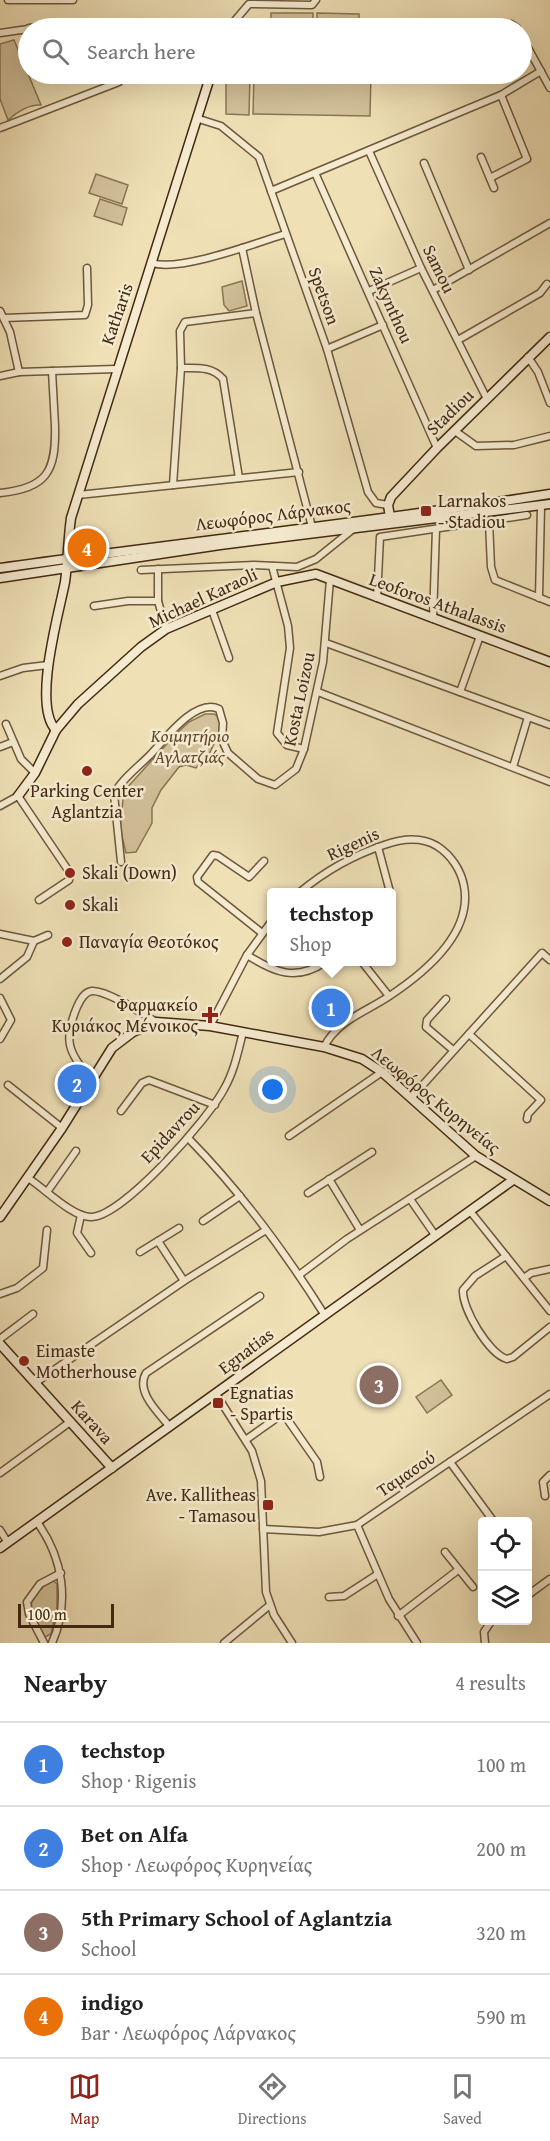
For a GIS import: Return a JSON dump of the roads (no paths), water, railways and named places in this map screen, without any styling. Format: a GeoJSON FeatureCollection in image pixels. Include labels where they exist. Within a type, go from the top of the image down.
{"type":"FeatureCollection","features":[{"type":"Feature","properties":{"kind":"street"},"geometry":{"type":"LineString","coordinates":[[8,0],[73,0]]}},
{"type":"Feature","properties":{"kind":"street"},"geometry":{"type":"LineString","coordinates":[[238,18],[249,4],[312,5],[316,0]]}},
{"type":"Feature","properties":{"kind":"street"},"geometry":{"type":"LineString","coordinates":[[0,33],[18,30]]}},
{"type":"Feature","properties":{"kind":"street"},"geometry":{"type":"LineString","coordinates":[[532,55],[550,88]]}},
{"type":"Feature","properties":{"kind":"street"},"geometry":{"type":"LineString","coordinates":[[532,76],[541,71]]}},
{"type":"Feature","properties":{"kind":"street"},"geometry":{"type":"LineString","coordinates":[[0,128],[114,84]]}},
{"type":"Feature","properties":{"kind":"street","name":"Katharis"},"geometry":{"type":"LineString","coordinates":[[56,730],[49,717],[48,665],[66,563],[71,518],[116,369],[152,263],[163,220],[199,118],[208,84]]}},
{"type":"Feature","properties":{"kind":"street"},"geometry":{"type":"LineString","coordinates":[[271,191],[501,95],[519,84]]}},
{"type":"Feature","properties":{"kind":"street"},"geometry":{"type":"LineString","coordinates":[[490,178],[527,159],[501,95]]}},
{"type":"Feature","properties":{"kind":"street","name":"Spetson"},"geometry":{"type":"LineString","coordinates":[[199,118],[221,126],[259,157],[327,349],[368,492],[376,503],[388,505]]}},
{"type":"Feature","properties":{"kind":"street","name":"Samou"},"geometry":{"type":"LineString","coordinates":[[369,151],[421,268],[488,399]]}},
{"type":"Feature","properties":{"kind":"street"},"geometry":{"type":"LineString","coordinates":[[481,157],[494,188]]}},
{"type":"Feature","properties":{"kind":"street"},"geometry":{"type":"LineString","coordinates":[[424,162],[469,270]]}},
{"type":"Feature","properties":{"kind":"street","name":"Zakynthou"},"geometry":{"type":"LineString","coordinates":[[316,174],[437,448]]}},
{"type":"Feature","properties":{"kind":"street"},"geometry":{"type":"LineString","coordinates":[[433,290],[550,223]]}},
{"type":"Feature","properties":{"kind":"street"},"geometry":{"type":"LineString","coordinates":[[152,263],[174,265],[242,248],[285,234]]}},
{"type":"Feature","properties":{"kind":"street"},"geometry":{"type":"LineString","coordinates":[[242,248],[256,313],[312,527]]}},
{"type":"Feature","properties":{"kind":"street"},"geometry":{"type":"LineString","coordinates":[[19,372],[2,315],[85,315],[88,305],[87,268]]}},
{"type":"Feature","properties":{"kind":"street"},"geometry":{"type":"LineString","coordinates":[[369,291],[421,268]]}},
{"type":"Feature","properties":{"kind":"street"},"geometry":{"type":"LineString","coordinates":[[458,340],[537,295],[548,284]]}},
{"type":"Feature","properties":{"kind":"street"},"geometry":{"type":"LineString","coordinates":[[173,485],[181,368],[180,331],[185,322],[196,319],[256,313]]}},
{"type":"Feature","properties":{"kind":"street"},"geometry":{"type":"LineString","coordinates":[[327,349],[383,325]]}},
{"type":"Feature","properties":{"kind":"street","name":"Stadiou"},"geometry":{"type":"LineString","coordinates":[[388,505],[391,497],[437,448],[488,399],[528,356],[550,337]]}},
{"type":"Feature","properties":{"kind":"street"},"geometry":{"type":"LineString","coordinates":[[528,356],[538,372],[550,403]]}},
{"type":"Feature","properties":{"kind":"street"},"geometry":{"type":"LineString","coordinates":[[181,368],[207,368],[217,372],[223,379],[239,478]]}},
{"type":"Feature","properties":{"kind":"street"},"geometry":{"type":"LineString","coordinates":[[0,376],[19,372],[116,369]]}},
{"type":"Feature","properties":{"kind":"street"},"geometry":{"type":"LineString","coordinates":[[0,493],[27,489],[46,476],[51,468],[56,451],[52,371]]}},
{"type":"Feature","properties":{"kind":"street"},"geometry":{"type":"LineString","coordinates":[[454,431],[476,446],[514,445],[550,436]]}},
{"type":"Feature","properties":{"kind":"street"},"geometry":{"type":"LineString","coordinates":[[78,495],[299,472]]}},
{"type":"Feature","properties":{"kind":"street","name":"Λεωφόρος Λάρνακος"},"geometry":{"type":"LineString","coordinates":[[0,578],[66,563],[550,494]]}},
{"type":"Feature","properties":{"kind":"street"},"geometry":{"type":"LineString","coordinates":[[388,505],[390,518]]}},
{"type":"Feature","properties":{"kind":"street"},"geometry":{"type":"LineString","coordinates":[[539,598],[545,505]]}},
{"type":"Feature","properties":{"kind":"street","name":"Λεωφόρος Λάρνακος"},"geometry":{"type":"LineString","coordinates":[[0,568],[66,563],[352,530],[545,505]]}},
{"type":"Feature","properties":{"kind":"street"},"geometry":{"type":"LineString","coordinates":[[377,598],[380,537],[527,515]]}},
{"type":"Feature","properties":{"kind":"street"},"geometry":{"type":"LineString","coordinates":[[489,522],[491,567],[495,580],[550,603]]}},
{"type":"Feature","properties":{"kind":"street"},"geometry":{"type":"LineString","coordinates":[[433,619],[436,529]]}},
{"type":"Feature","properties":{"kind":"street","name":"Michael Karaoli"},"geometry":{"type":"LineString","coordinates":[[272,566],[290,568],[316,559],[352,530]]}},
{"type":"Feature","properties":{"kind":"street"},"geometry":{"type":"LineString","coordinates":[[315,574],[316,559]]}},
{"type":"Feature","properties":{"kind":"street"},"geometry":{"type":"LineString","coordinates":[[141,570],[272,566],[288,626],[290,658],[278,715],[277,733],[287,745],[304,749]]}},
{"type":"Feature","properties":{"kind":"street"},"geometry":{"type":"LineString","coordinates":[[158,569],[158,600],[166,629]]}},
{"type":"Feature","properties":{"kind":"street","name":"Michael Karaoli"},"geometry":{"type":"LineString","coordinates":[[18,796],[35,773],[56,730],[78,704],[108,675],[166,629],[278,582],[315,574]]}},
{"type":"Feature","properties":{"kind":"street","name":"Leoforos Athalassis"},"geometry":{"type":"LineString","coordinates":[[315,574],[550,662]]}},
{"type":"Feature","properties":{"kind":"street","name":"Kosta Loizou"},"geometry":{"type":"LineString","coordinates":[[122,862],[114,794],[170,731],[186,718],[206,707],[219,709],[223,723],[222,740],[228,753],[258,779],[269,784],[280,783],[300,762],[318,692],[326,643],[330,580]]}},
{"type":"Feature","properties":{"kind":"street"},"geometry":{"type":"LineString","coordinates":[[94,606],[128,601],[158,600]]}},
{"type":"Feature","properties":{"kind":"street"},"geometry":{"type":"LineString","coordinates":[[212,610],[229,658]]}},
{"type":"Feature","properties":{"kind":"street"},"geometry":{"type":"LineString","coordinates":[[460,692],[480,636]]}},
{"type":"Feature","properties":{"kind":"street"},"geometry":{"type":"LineString","coordinates":[[326,643],[550,725]]}},
{"type":"Feature","properties":{"kind":"street"},"geometry":{"type":"LineString","coordinates":[[0,676],[24,668],[48,665]]}},
{"type":"Feature","properties":{"kind":"street"},"geometry":{"type":"LineString","coordinates":[[318,692],[550,782]]}},
{"type":"Feature","properties":{"kind":"street"},"geometry":{"type":"LineString","coordinates":[[513,767],[528,717]]}},
{"type":"Feature","properties":{"kind":"street"},"geometry":{"type":"LineString","coordinates":[[6,724],[21,759],[35,773]]}},
{"type":"Feature","properties":{"kind":"street"},"geometry":{"type":"LineString","coordinates":[[0,747],[13,742]]}},
{"type":"Feature","properties":{"kind":"street"},"geometry":{"type":"LineString","coordinates":[[0,806],[18,796],[70,873],[69,880],[39,900]]}},
{"type":"Feature","properties":{"kind":"street","name":"Rigenis"},"geometry":{"type":"LineString","coordinates":[[305,888],[327,872],[378,847],[408,839],[434,844],[457,866],[463,879],[466,898],[456,929],[438,956],[389,996],[342,1024],[324,1047]]}},
{"type":"Feature","properties":{"kind":"street"},"geometry":{"type":"LineString","coordinates":[[378,847],[389,888]]}},
{"type":"Feature","properties":{"kind":"street"},"geometry":{"type":"LineString","coordinates":[[262,933],[198,882],[197,877],[213,855],[249,877],[264,861]]}},
{"type":"Feature","properties":{"kind":"street"},"geometry":{"type":"LineString","coordinates":[[210,1026],[247,955],[267,927]]}},
{"type":"Feature","properties":{"kind":"street"},"geometry":{"type":"LineString","coordinates":[[0,934],[34,941],[48,935]]}},
{"type":"Feature","properties":{"kind":"street"},"geometry":{"type":"LineString","coordinates":[[0,979],[27,957],[34,941]]}},
{"type":"Feature","properties":{"kind":"street"},"geometry":{"type":"LineString","coordinates":[[411,1098],[542,953],[550,960]]}},
{"type":"Feature","properties":{"kind":"street"},"geometry":{"type":"LineString","coordinates":[[247,955],[269,969],[293,975],[318,966]]}},
{"type":"Feature","properties":{"kind":"street"},"geometry":{"type":"LineString","coordinates":[[365,966],[389,996]]}},
{"type":"Feature","properties":{"kind":"street"},"geometry":{"type":"LineString","coordinates":[[91,1079],[75,1060],[68,1038],[78,1003],[90,991],[104,994],[156,1022]]}},
{"type":"Feature","properties":{"kind":"street"},"geometry":{"type":"LineString","coordinates":[[0,998],[10,1016],[10,1023],[0,1040]]}},
{"type":"Feature","properties":{"kind":"street"},"geometry":{"type":"LineString","coordinates":[[446,999],[427,1020],[426,1028],[453,1050]]}},
{"type":"Feature","properties":{"kind":"street","name":"Λεωφόρος Κυρηνείας"},"geometry":{"type":"LineString","coordinates":[[0,1217],[62,1128],[104,1058],[122,1039],[144,1025],[156,1022],[210,1026],[324,1047],[362,1059],[382,1072],[476,1156],[550,1201]]}},
{"type":"Feature","properties":{"kind":"street","name":"Epidavrou"},"geometry":{"type":"LineString","coordinates":[[81,1215],[94,1217],[108,1212],[189,1139],[215,1105],[232,1072],[243,1032]]}},
{"type":"Feature","properties":{"kind":"street"},"geometry":{"type":"LineString","coordinates":[[469,1034],[541,1100],[527,1119]]}},
{"type":"Feature","properties":{"kind":"street"},"geometry":{"type":"LineString","coordinates":[[289,1136],[382,1072]]}},
{"type":"Feature","properties":{"kind":"street"},"geometry":{"type":"LineString","coordinates":[[121,1111],[142,1083],[149,1080],[215,1105]]}},
{"type":"Feature","properties":{"kind":"street"},"geometry":{"type":"LineString","coordinates":[[8,1085],[62,1128]]}},
{"type":"Feature","properties":{"kind":"street"},"geometry":{"type":"LineString","coordinates":[[189,1139],[240,1196],[299,1275],[324,1314]]}},
{"type":"Feature","properties":{"kind":"street"},"geometry":{"type":"LineString","coordinates":[[47,1192],[75,1151]]}},
{"type":"Feature","properties":{"kind":"street"},"geometry":{"type":"LineString","coordinates":[[308,1193],[372,1152]]}},
{"type":"Feature","properties":{"kind":"street"},"geometry":{"type":"LineString","coordinates":[[299,1275],[360,1230],[476,1156]]}},
{"type":"Feature","properties":{"kind":"street"},"geometry":{"type":"LineString","coordinates":[[27,1178],[81,1215],[77,1233],[91,1253]]}},
{"type":"Feature","properties":{"kind":"street"},"geometry":{"type":"LineString","coordinates":[[329,1179],[360,1230]]}},
{"type":"Feature","properties":{"kind":"street","name":"Egnatias"},"geometry":{"type":"LineString","coordinates":[[0,1548],[513,1180]]}},
{"type":"Feature","properties":{"kind":"street"},"geometry":{"type":"LineString","coordinates":[[203,1221],[240,1196]]}},
{"type":"Feature","properties":{"kind":"street"},"geometry":{"type":"LineString","coordinates":[[410,1198],[435,1235]]}},
{"type":"Feature","properties":{"kind":"street"},"geometry":{"type":"LineString","coordinates":[[470,1211],[550,1311]]}},
{"type":"Feature","properties":{"kind":"street"},"geometry":{"type":"LineString","coordinates":[[140,1252],[179,1228]]}},
{"type":"Feature","properties":{"kind":"street"},"geometry":{"type":"LineString","coordinates":[[0,1294],[17,1288],[43,1268],[47,1230]]}},
{"type":"Feature","properties":{"kind":"street"},"geometry":{"type":"LineString","coordinates":[[35,1383],[184,1281],[266,1230]]}},
{"type":"Feature","properties":{"kind":"street"},"geometry":{"type":"LineString","coordinates":[[158,1241],[184,1281]]}},
{"type":"Feature","properties":{"kind":"street"},"geometry":{"type":"LineString","coordinates":[[506,1256],[466,1284],[463,1297],[471,1317],[494,1353],[507,1359],[513,1357],[550,1327]]}},
{"type":"Feature","properties":{"kind":"street"},"geometry":{"type":"LineString","coordinates":[[524,1278],[531,1273],[550,1269]]}},
{"type":"Feature","properties":{"kind":"street"},"geometry":{"type":"LineString","coordinates":[[170,1427],[144,1391],[142,1382],[146,1373],[260,1296]]}},
{"type":"Feature","properties":{"kind":"street"},"geometry":{"type":"LineString","coordinates":[[0,1339],[33,1314]]}},
{"type":"Feature","properties":{"kind":"street","name":"Karava"},"geometry":{"type":"LineString","coordinates":[[0,1344],[111,1468]]}},
{"type":"Feature","properties":{"kind":"street"},"geometry":{"type":"LineString","coordinates":[[216,1394],[248,1439],[261,1481],[264,1579],[273,1615],[292,1643]]}},
{"type":"Feature","properties":{"kind":"street","name":"Ταμασού"},"geometry":{"type":"LineString","coordinates":[[263,1529],[319,1532],[357,1525],[550,1395]]}},
{"type":"Feature","properties":{"kind":"street"},"geometry":{"type":"LineString","coordinates":[[248,1439],[278,1417],[285,1416],[317,1462],[320,1477]]}},
{"type":"Feature","properties":{"kind":"street"},"geometry":{"type":"LineString","coordinates":[[0,1473],[70,1422]]}},
{"type":"Feature","properties":{"kind":"street"},"geometry":{"type":"LineString","coordinates":[[450,1462],[491,1517]]}},
{"type":"Feature","properties":{"kind":"street"},"geometry":{"type":"LineString","coordinates":[[545,1496],[543,1482],[550,1475]]}},
{"type":"Feature","properties":{"kind":"street"},"geometry":{"type":"LineString","coordinates":[[37,1522],[48,1538],[61,1573],[63,1600],[52,1643]]}},
{"type":"Feature","properties":{"kind":"street"},"geometry":{"type":"LineString","coordinates":[[357,1525],[398,1616],[417,1643]]}},
{"type":"Feature","properties":{"kind":"street"},"geometry":{"type":"LineString","coordinates":[[0,1530],[8,1543]]}},
{"type":"Feature","properties":{"kind":"street"},"geometry":{"type":"LineString","coordinates":[[445,1552],[472,1587]]}},
{"type":"Feature","properties":{"kind":"street"},"geometry":{"type":"LineString","coordinates":[[398,1616],[458,1570]]}},
{"type":"Feature","properties":{"kind":"street"},"geometry":{"type":"LineString","coordinates":[[44,1643],[29,1614],[27,1602],[40,1584],[61,1573]]}},
{"type":"Feature","properties":{"kind":"street"},"geometry":{"type":"LineString","coordinates":[[329,1597],[344,1596],[378,1574]]}},
{"type":"Feature","properties":{"kind":"street"},"geometry":{"type":"LineString","coordinates":[[532,1592],[550,1579]]}},
{"type":"Feature","properties":{"kind":"street"},"geometry":{"type":"LineString","coordinates":[[224,1643],[270,1605]]}},
{"type":"Feature","properties":{"kind":"street"},"geometry":{"type":"LineString","coordinates":[[485,1643],[484,1632],[489,1625]]}},
{"type":"Feature","properties":{"kind":"place","name":"Larnakos - Stadiou"},"geometry":{"type":"Point","coordinates":[426,511]}},
{"type":"Feature","properties":{"kind":"place","name":"indigo"},"geometry":{"type":"Point","coordinates":[87,548]}},
{"type":"Feature","properties":{"kind":"place","name":"Parking Center Aglantzia"},"geometry":{"type":"Point","coordinates":[87,771]}},
{"type":"Feature","properties":{"kind":"place","name":"Skali (Down)"},"geometry":{"type":"Point","coordinates":[70,873]}},
{"type":"Feature","properties":{"kind":"place","name":"Skali"},"geometry":{"type":"Point","coordinates":[70,905]}},
{"type":"Feature","properties":{"kind":"place","name":"Παναγία Θεοτόκος"},"geometry":{"type":"Point","coordinates":[67,942]}},
{"type":"Feature","properties":{"kind":"place","name":"techstop"},"geometry":{"type":"Point","coordinates":[331,1008]}},
{"type":"Feature","properties":{"kind":"place","name":"Φαρμακείο Κυριάκος Μένοικος"},"geometry":{"type":"Point","coordinates":[210,1015]}},
{"type":"Feature","properties":{"kind":"place","name":"Bet on Alfa"},"geometry":{"type":"Point","coordinates":[77,1084]}},
{"type":"Feature","properties":{"kind":"place","name":"Eimaste Motherhouse"},"geometry":{"type":"Point","coordinates":[24,1361]}},
{"type":"Feature","properties":{"kind":"place","name":"5th Primary School of Aglantzia"},"geometry":{"type":"Point","coordinates":[379,1385]}},
{"type":"Feature","properties":{"kind":"place","name":"Egnatias - Spartis"},"geometry":{"type":"Point","coordinates":[218,1403]}},
{"type":"Feature","properties":{"kind":"place","name":"Ave. Kallitheas - Tamasou"},"geometry":{"type":"Point","coordinates":[268,1505]}},
{"type":"Feature","properties":{"kind":"park label","name":"Κοιμητήριο Αγλατζιάς"},"geometry":{"type":"Point","coordinates":[190,746]}}]}
